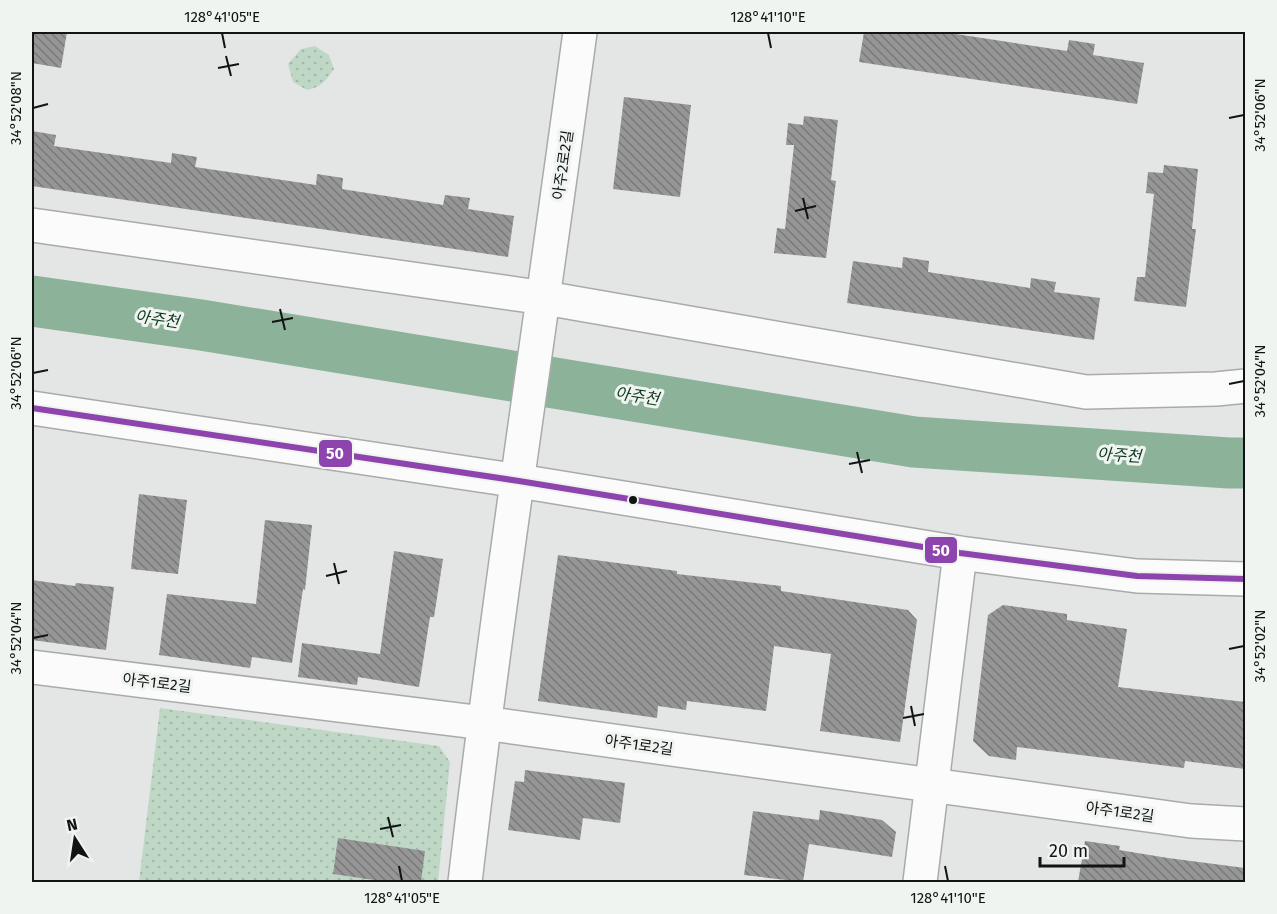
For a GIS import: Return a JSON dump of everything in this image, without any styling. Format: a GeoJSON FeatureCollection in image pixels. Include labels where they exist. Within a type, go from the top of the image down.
{"type":"FeatureCollection","features":[{"type":"Feature","properties":{"kind":"street","name":"아주2로2길"},"geometry":{"type":"LineString","coordinates":[[465,882],[483,723],[545,298],[580,32]]}},
{"type":"Feature","properties":{"kind":"street"},"geometry":{"type":"LineString","coordinates":[[32,225],[545,298],[1086,392],[1231,388],[1245,370]]}},
{"type":"Feature","properties":{"kind":"street"},"geometry":{"type":"LineString","coordinates":[[32,408],[519,481],[960,553],[1137,576],[1245,579]]}},
{"type":"Feature","properties":{"kind":"street"},"geometry":{"type":"LineString","coordinates":[[920,882],[960,553]]}},
{"type":"Feature","properties":{"kind":"street","name":"아주1로2길"},"geometry":{"type":"LineString","coordinates":[[32,667],[483,723],[1191,821],[1245,824]]}},
{"type":"Feature","properties":{"kind":"green space"},"geometry":{"type":"Polygon","coordinates":[[[315,46],[329,55],[334,69],[323,83],[307,90],[293,82],[288,64],[301,49],[315,46]]]}},
{"type":"Feature","properties":{"kind":"green space"},"geometry":{"type":"Polygon","coordinates":[[[160,708],[439,746],[450,762],[438,882],[139,882],[160,708]]]}},
{"type":"Feature","properties":{"kind":"building"},"geometry":{"type":"Polygon","coordinates":[[[32,32],[67,32],[61,68],[32,63],[32,32]]]}},
{"type":"Feature","properties":{"kind":"building"},"geometry":{"type":"Polygon","coordinates":[[[864,32],[943,32],[1067,51],[1069,40],[1095,44],[1093,55],[1144,63],[1137,104],[859,62],[864,32]]]}},
{"type":"Feature","properties":{"kind":"building"},"geometry":{"type":"Polygon","coordinates":[[[624,97],[691,105],[680,197],[613,189],[624,97]]]}},
{"type":"Feature","properties":{"kind":"building"},"geometry":{"type":"Polygon","coordinates":[[[804,116],[838,120],[831,180],[836,181],[826,258],[774,253],[777,228],[785,229],[794,145],[786,145],[788,123],[803,125],[804,116]]]}},
{"type":"Feature","properties":{"kind":"building"},"geometry":{"type":"Polygon","coordinates":[[[32,131],[56,135],[54,146],[171,163],[172,153],[197,157],[195,167],[316,185],[317,174],[343,178],[342,189],[443,205],[445,195],[470,198],[468,209],[514,216],[508,257],[32,186],[32,131]]]}},
{"type":"Feature","properties":{"kind":"building"},"geometry":{"type":"Polygon","coordinates":[[[1164,165],[1198,169],[1192,229],[1196,229],[1186,307],[1134,301],[1137,277],[1145,277],[1154,194],[1146,193],[1148,172],[1163,173],[1164,165]]]}},
{"type":"Feature","properties":{"kind":"building"},"geometry":{"type":"Polygon","coordinates":[[[903,257],[929,261],[928,272],[1030,288],[1031,278],[1056,282],[1054,292],[1100,298],[1094,340],[847,303],[853,261],[902,268],[903,257]]]}},
{"type":"Feature","properties":{"kind":"building"},"geometry":{"type":"Polygon","coordinates":[[[139,494],[187,500],[178,574],[131,569],[139,494]]]}},
{"type":"Feature","properties":{"kind":"building"},"geometry":{"type":"Polygon","coordinates":[[[265,520],[312,525],[305,590],[303,589],[292,663],[252,657],[250,668],[159,655],[167,594],[256,604],[265,520]]]}},
{"type":"Feature","properties":{"kind":"building"},"geometry":{"type":"Polygon","coordinates":[[[394,551],[443,559],[434,617],[430,617],[419,687],[358,677],[357,685],[298,677],[302,643],[380,654],[394,551]]]}},
{"type":"Feature","properties":{"kind":"building"},"geometry":{"type":"Polygon","coordinates":[[[558,555],[677,571],[677,574],[781,586],[781,591],[908,610],[917,620],[900,742],[820,731],[831,654],[774,646],[766,711],[687,701],[686,710],[658,706],[657,718],[538,701],[558,555]]]}},
{"type":"Feature","properties":{"kind":"building"},"geometry":{"type":"Polygon","coordinates":[[[32,580],[75,586],[76,583],[114,587],[106,650],[32,640],[32,580]]]}},
{"type":"Feature","properties":{"kind":"building"},"geometry":{"type":"Polygon","coordinates":[[[1003,605],[1067,614],[1067,620],[1127,629],[1118,687],[1245,702],[1245,769],[1185,761],[1184,768],[1017,747],[1016,760],[989,756],[973,741],[988,615],[1003,605]]]}},
{"type":"Feature","properties":{"kind":"building"},"geometry":{"type":"Polygon","coordinates":[[[525,770],[625,783],[620,823],[583,818],[580,840],[508,830],[515,781],[524,782],[525,770]]]}},
{"type":"Feature","properties":{"kind":"building"},"geometry":{"type":"Polygon","coordinates":[[[820,810],[882,820],[896,832],[892,857],[809,844],[803,882],[744,875],[753,811],[819,820],[820,810]]]}},
{"type":"Feature","properties":{"kind":"building"},"geometry":{"type":"Polygon","coordinates":[[[338,838],[425,851],[421,882],[388,882],[333,874],[338,838]]]}},
{"type":"Feature","properties":{"kind":"building"},"geometry":{"type":"Polygon","coordinates":[[[1085,841],[1120,846],[1119,850],[1245,868],[1245,882],[1078,882],[1085,841]]]}},
{"type":"Feature","properties":{"kind":"waterway","name":"아주천"},"geometry":{"type":"LineString","coordinates":[[32,301],[201,325],[914,442],[1246,463]]}},
{"type":"Feature","properties":{"kind":"transit line","name":"50"},"geometry":{"type":"LineString","coordinates":[[32,408],[519,481],[960,553],[1137,576],[1246,579]]}}]}
